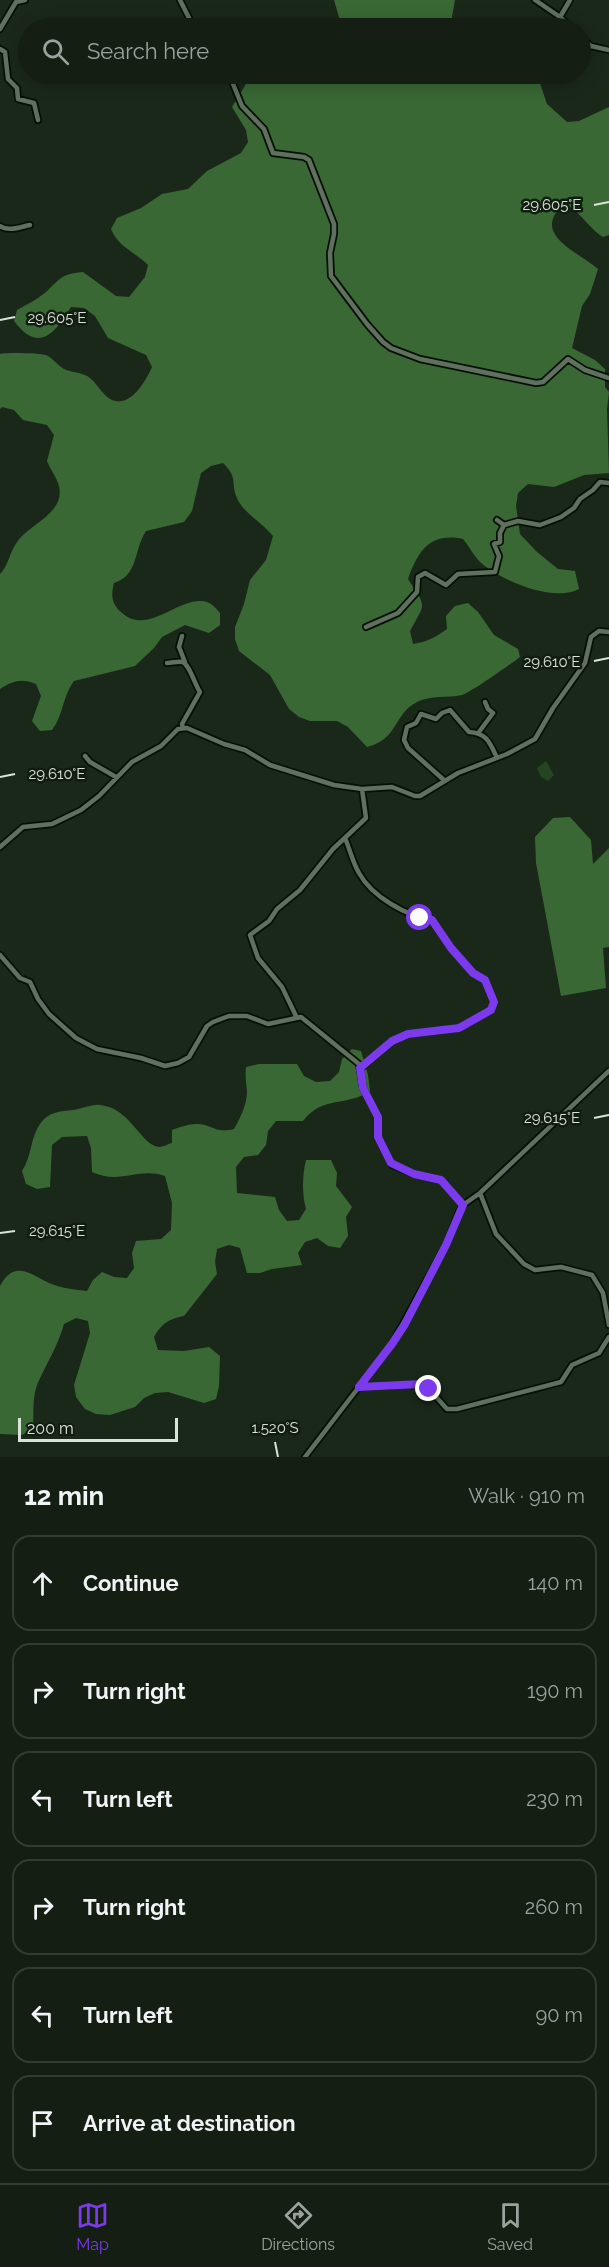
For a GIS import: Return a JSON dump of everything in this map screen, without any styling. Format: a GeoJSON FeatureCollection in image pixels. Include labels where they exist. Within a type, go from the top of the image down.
{"type":"FeatureCollection","features":[{"type":"Feature","properties":{"kind":"street"},"geometry":{"type":"LineString","coordinates":[[0,29],[16,3],[25,0]]}},
{"type":"Feature","properties":{"kind":"street"},"geometry":{"type":"LineString","coordinates":[[180,0],[189,18]]}},
{"type":"Feature","properties":{"kind":"street"},"geometry":{"type":"LineString","coordinates":[[535,0],[560,17],[570,0]]}},
{"type":"Feature","properties":{"kind":"street"},"geometry":{"type":"LineString","coordinates":[[591,46],[609,50]]}},
{"type":"Feature","properties":{"kind":"street"},"geometry":{"type":"LineString","coordinates":[[0,49],[5,52],[8,80],[16,88],[18,99],[34,103],[38,120]]}},
{"type":"Feature","properties":{"kind":"street"},"geometry":{"type":"LineString","coordinates":[[233,84],[242,106],[264,129],[273,153],[308,159],[334,224],[329,258],[331,276],[367,324],[391,348],[420,359],[536,383],[543,382],[568,359],[585,370],[609,378]]}},
{"type":"Feature","properties":{"kind":"street"},"geometry":{"type":"LineString","coordinates":[[0,226],[12,229],[30,225]]}},
{"type":"Feature","properties":{"kind":"street"},"geometry":{"type":"LineString","coordinates":[[366,627],[398,613],[417,592],[418,577],[425,573],[446,585],[458,574],[495,572],[499,555],[494,544],[500,542],[500,533],[504,525],[518,521],[540,525],[561,517],[574,508],[580,499],[600,482],[609,483]]}},
{"type":"Feature","properties":{"kind":"street"},"geometry":{"type":"LineString","coordinates":[[497,520],[504,525]]}},
{"type":"Feature","properties":{"kind":"street"},"geometry":{"type":"LineString","coordinates":[[0,847],[21,827],[52,824],[81,810],[132,762],[161,746],[175,731],[183,728],[235,746],[270,765],[334,785],[362,789],[392,787],[418,796],[458,773],[497,758],[535,739],[553,708],[585,663],[591,637],[599,631],[609,632]]}},
{"type":"Feature","properties":{"kind":"street"},"geometry":{"type":"LineString","coordinates":[[182,636],[181,656],[189,667],[193,683],[200,692],[182,724],[183,728]]}},
{"type":"Feature","properties":{"kind":"street"},"geometry":{"type":"LineString","coordinates":[[167,663],[183,662],[189,667]]}},
{"type":"Feature","properties":{"kind":"street"},"geometry":{"type":"LineString","coordinates":[[479,732],[493,713],[485,702]]}},
{"type":"Feature","properties":{"kind":"street"},"geometry":{"type":"LineString","coordinates":[[445,781],[408,748],[404,740],[407,727],[416,723],[421,714],[436,719],[442,713],[450,710],[469,732],[479,732],[488,738],[497,758]]}},
{"type":"Feature","properties":{"kind":"street"},"geometry":{"type":"LineString","coordinates":[[85,756],[90,762],[116,777]]}},
{"type":"Feature","properties":{"kind":"street"},"geometry":{"type":"LineString","coordinates":[[296,1016],[282,987],[258,958],[250,935],[269,921],[277,909],[300,890],[327,857],[366,818],[362,789]]}},
{"type":"Feature","properties":{"kind":"street"},"geometry":{"type":"LineString","coordinates":[[345,838],[359,875],[395,908],[406,914],[432,920],[451,948],[473,973],[485,980],[494,1002],[491,1010],[459,1028],[408,1034],[392,1041],[360,1068]]}},
{"type":"Feature","properties":{"kind":"street"},"geometry":{"type":"LineString","coordinates":[[0,955],[20,978],[30,982],[38,999],[49,1014],[76,1038],[97,1048],[165,1066],[189,1057],[207,1026],[229,1016],[247,1016],[268,1024],[296,1016],[306,1019],[359,1064],[363,1088],[378,1117],[378,1137],[391,1163],[414,1174],[441,1180],[463,1205]]}},
{"type":"Feature","properties":{"kind":"street"},"geometry":{"type":"LineString","coordinates":[[305,1457],[405,1324],[446,1245],[463,1205],[480,1193],[609,1071]]}},
{"type":"Feature","properties":{"kind":"street"},"geometry":{"type":"LineString","coordinates":[[480,1193],[496,1234],[524,1264],[535,1270],[561,1267],[590,1273],[606,1293],[609,1325]]}},
{"type":"Feature","properties":{"kind":"street"},"geometry":{"type":"LineString","coordinates":[[359,1387],[420,1384],[429,1389],[447,1409],[457,1410],[561,1382],[572,1365],[599,1353],[609,1336]]}},
{"type":"Feature","properties":{"kind":"green space"},"geometry":{"type":"Polygon","coordinates":[[[334,0],[455,0],[452,18],[339,17],[334,0]]]}},
{"type":"Feature","properties":{"kind":"green space"},"geometry":{"type":"Polygon","coordinates":[[[246,84],[540,84],[547,104],[567,122],[579,121],[609,107],[609,235],[603,237],[564,204],[555,215],[552,224],[554,233],[560,241],[598,269],[590,294],[582,306],[572,348],[595,360],[605,369],[605,387],[609,392],[607,409],[609,473],[584,475],[554,487],[528,484],[518,493],[516,506],[520,534],[558,569],[575,571],[579,589],[568,593],[555,593],[527,588],[513,582],[480,562],[463,539],[442,538],[427,546],[416,560],[408,579],[422,605],[410,631],[413,644],[431,639],[447,629],[446,616],[455,606],[468,603],[478,612],[494,635],[518,649],[520,657],[462,695],[428,698],[417,702],[409,707],[385,738],[367,747],[348,727],[337,721],[310,721],[299,717],[289,709],[270,675],[239,651],[235,639],[235,627],[250,580],[266,560],[273,536],[240,503],[235,493],[233,477],[223,463],[211,466],[201,473],[192,511],[184,522],[146,531],[132,568],[122,579],[114,583],[112,595],[115,605],[121,612],[140,620],[150,619],[191,602],[207,602],[220,613],[220,625],[209,633],[185,625],[162,637],[135,666],[74,681],[52,730],[40,731],[32,721],[41,696],[36,684],[17,681],[0,689],[0,574],[17,542],[57,504],[59,486],[47,461],[54,435],[47,425],[23,420],[14,410],[2,407],[0,409],[0,354],[46,355],[64,369],[87,376],[105,395],[120,401],[127,399],[140,388],[152,367],[146,355],[108,338],[95,316],[84,308],[71,307],[53,332],[39,338],[23,331],[14,321],[17,310],[38,298],[62,278],[74,273],[83,272],[116,296],[129,297],[145,277],[148,265],[118,241],[111,229],[117,218],[141,208],[162,194],[188,189],[207,171],[241,153],[248,142],[246,130],[232,107],[246,84]]]}},
{"type":"Feature","properties":{"kind":"green space"},"geometry":{"type":"Polygon","coordinates":[[[546,761],[554,775],[548,781],[541,777],[537,768],[546,761]]]}},
{"type":"Feature","properties":{"kind":"green space"},"geometry":{"type":"Polygon","coordinates":[[[570,817],[591,840],[593,864],[609,848],[609,947],[603,948],[606,988],[561,996],[536,863],[535,837],[553,818],[570,817]]]}},
{"type":"Feature","properties":{"kind":"green space"},"geometry":{"type":"Polygon","coordinates":[[[352,1049],[361,1051],[370,1091],[353,1099],[327,1104],[311,1113],[303,1121],[276,1121],[268,1131],[266,1145],[258,1155],[244,1157],[236,1167],[237,1193],[275,1197],[279,1210],[287,1221],[299,1220],[306,1209],[303,1185],[306,1160],[331,1160],[337,1173],[336,1186],[352,1207],[346,1217],[348,1236],[340,1248],[328,1246],[317,1238],[305,1242],[298,1253],[302,1265],[260,1273],[247,1273],[240,1248],[229,1245],[217,1249],[215,1262],[217,1274],[184,1316],[166,1322],[154,1337],[158,1350],[184,1351],[209,1347],[220,1356],[216,1399],[204,1403],[168,1392],[155,1393],[144,1398],[135,1407],[110,1415],[96,1414],[85,1409],[76,1397],[74,1385],[90,1333],[88,1321],[76,1318],[64,1324],[35,1390],[33,1428],[22,1435],[0,1434],[0,1286],[5,1278],[11,1273],[23,1271],[58,1286],[87,1291],[93,1280],[102,1272],[114,1277],[127,1278],[134,1268],[132,1253],[136,1241],[161,1239],[171,1230],[172,1203],[165,1176],[147,1173],[112,1177],[92,1172],[91,1148],[87,1136],[62,1137],[52,1145],[50,1187],[37,1189],[26,1184],[22,1171],[28,1159],[34,1135],[43,1120],[59,1112],[100,1105],[120,1113],[152,1145],[162,1147],[172,1143],[172,1130],[187,1125],[202,1124],[218,1130],[234,1129],[246,1101],[246,1067],[259,1064],[297,1064],[304,1076],[316,1082],[330,1081],[339,1072],[342,1059],[352,1049]]]}},
{"type":"Feature","properties":{"kind":"route"},"geometry":{"type":"LineString","coordinates":[[420,918],[432,920],[451,948],[473,973],[485,980],[494,1002],[491,1010],[459,1028],[408,1034],[392,1041],[360,1068],[363,1088],[379,1120],[378,1137],[392,1165],[414,1174],[441,1180],[463,1205],[446,1245],[405,1324],[359,1387],[420,1384],[429,1389]]}}]}
